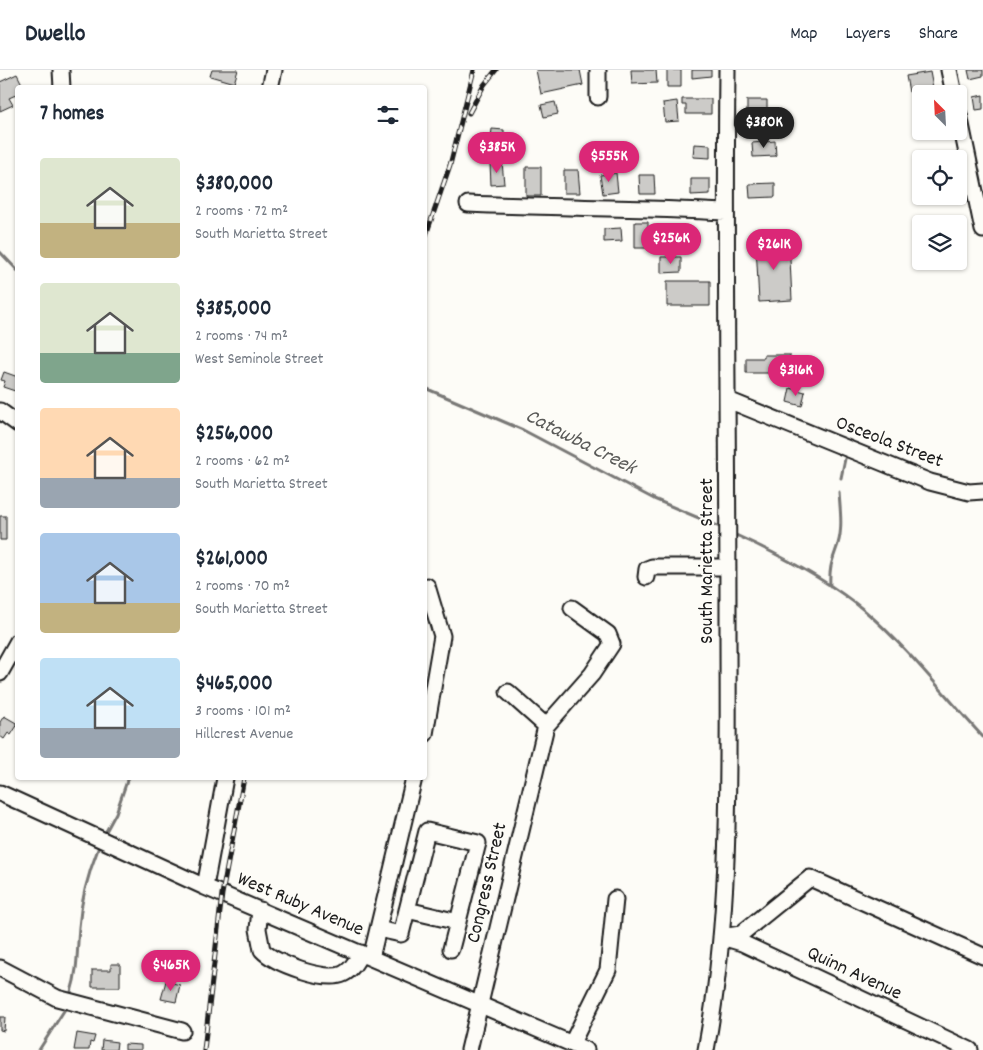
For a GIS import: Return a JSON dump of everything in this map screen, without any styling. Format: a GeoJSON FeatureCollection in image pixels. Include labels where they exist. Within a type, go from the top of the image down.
{"type":"FeatureCollection","features":[{"type":"Feature","properties":{"kind":"street"},"geometry":{"type":"LineString","coordinates":[[61,70],[62,85]]}},
{"type":"Feature","properties":{"kind":"street"},"geometry":{"type":"LineString","coordinates":[[271,85],[274,70]]}},
{"type":"Feature","properties":{"kind":"street"},"geometry":{"type":"LineString","coordinates":[[598,70],[598,97]]}},
{"type":"Feature","properties":{"kind":"street","name":"South Marietta Street"},"geometry":{"type":"LineString","coordinates":[[706,1050],[713,1015],[721,937],[728,782],[727,70]]}},
{"type":"Feature","properties":{"kind":"street"},"geometry":{"type":"LineString","coordinates":[[949,70],[952,85]]}},
{"type":"Feature","properties":{"kind":"street"},"geometry":{"type":"LineString","coordinates":[[964,140],[983,230]]}},
{"type":"Feature","properties":{"kind":"street"},"geometry":{"type":"LineString","coordinates":[[468,204],[574,209],[673,209],[726,212]]}},
{"type":"Feature","properties":{"kind":"street","name":"Osceola Street"},"geometry":{"type":"LineString","coordinates":[[728,400],[930,482],[969,492],[983,491]]}},
{"type":"Feature","properties":{"kind":"street"},"geometry":{"type":"LineString","coordinates":[[0,411],[15,422]]}},
{"type":"Feature","properties":{"kind":"street"},"geometry":{"type":"LineString","coordinates":[[646,577],[647,569],[652,567],[728,567]]}},
{"type":"Feature","properties":{"kind":"street"},"geometry":{"type":"LineString","coordinates":[[427,586],[442,636],[431,662],[427,710]]}},
{"type":"Feature","properties":{"kind":"street"},"geometry":{"type":"LineString","coordinates":[[508,692],[546,726],[592,674],[612,644],[608,634],[572,608]]}},
{"type":"Feature","properties":{"kind":"street"},"geometry":{"type":"LineString","coordinates":[[0,673],[15,646]]}},
{"type":"Feature","properties":{"kind":"street","name":"Congress Street"},"geometry":{"type":"LineString","coordinates":[[469,1050],[546,726]]}},
{"type":"Feature","properties":{"kind":"street"},"geometry":{"type":"LineString","coordinates":[[205,887],[224,780]]}},
{"type":"Feature","properties":{"kind":"street"},"geometry":{"type":"LineString","coordinates":[[260,910],[258,929],[262,950],[283,964],[323,975],[336,976],[350,969],[366,955],[378,929],[414,780]]}},
{"type":"Feature","properties":{"kind":"street","name":"West Ruby Avenue"},"geometry":{"type":"LineString","coordinates":[[0,793],[205,887],[586,1050]]}},
{"type":"Feature","properties":{"kind":"street"},"geometry":{"type":"LineString","coordinates":[[378,929],[401,934],[427,831],[478,843],[451,949]]}},
{"type":"Feature","properties":{"kind":"street"},"geometry":{"type":"LineString","coordinates":[[721,937],[741,934],[810,878],[983,956]]}},
{"type":"Feature","properties":{"kind":"street"},"geometry":{"type":"LineString","coordinates":[[572,1043],[608,970],[615,899]]}},
{"type":"Feature","properties":{"kind":"street"},"geometry":{"type":"LineString","coordinates":[[407,910],[458,922]]}},
{"type":"Feature","properties":{"kind":"street","name":"Quinn Avenue"},"geometry":{"type":"LineString","coordinates":[[721,937],[742,943],[970,1050]]}},
{"type":"Feature","properties":{"kind":"street"},"geometry":{"type":"LineString","coordinates":[[0,968],[57,998],[182,1031]]}},
{"type":"Feature","properties":{"kind":"building"},"geometry":{"type":"Polygon","coordinates":[[[212,70],[238,70],[234,83],[210,76],[212,70]]]}},
{"type":"Feature","properties":{"kind":"building"},"geometry":{"type":"Polygon","coordinates":[[[536,70],[580,70],[583,85],[541,94],[536,70]]]}},
{"type":"Feature","properties":{"kind":"building"},"geometry":{"type":"Polygon","coordinates":[[[631,70],[656,70],[657,83],[632,84],[631,70]]]}},
{"type":"Feature","properties":{"kind":"building"},"geometry":{"type":"Polygon","coordinates":[[[667,70],[681,70],[681,87],[667,87],[667,70]]]}},
{"type":"Feature","properties":{"kind":"building"},"geometry":{"type":"Polygon","coordinates":[[[692,70],[711,70],[711,76],[692,78],[692,70]]]}},
{"type":"Feature","properties":{"kind":"building"},"geometry":{"type":"Polygon","coordinates":[[[968,70],[983,70],[983,76],[970,79],[968,70]]]}},
{"type":"Feature","properties":{"kind":"building"},"geometry":{"type":"Polygon","coordinates":[[[930,72],[932,85],[912,85],[912,92],[909,92],[906,76],[930,72]]]}},
{"type":"Feature","properties":{"kind":"building"},"geometry":{"type":"Polygon","coordinates":[[[17,74],[22,85],[15,85],[15,95],[9,98],[13,105],[0,111],[0,82],[17,74]]]}},
{"type":"Feature","properties":{"kind":"building"},"geometry":{"type":"Polygon","coordinates":[[[983,95],[983,109],[976,110],[974,97],[983,95]]]}},
{"type":"Feature","properties":{"kind":"building"},"geometry":{"type":"Polygon","coordinates":[[[682,99],[711,99],[711,114],[686,114],[686,105],[682,105],[682,99]]]}},
{"type":"Feature","properties":{"kind":"building"},"geometry":{"type":"Polygon","coordinates":[[[747,100],[767,100],[767,117],[747,117],[747,100]]]}},
{"type":"Feature","properties":{"kind":"building"},"geometry":{"type":"Polygon","coordinates":[[[677,101],[679,121],[665,122],[663,103],[677,101]]]}},
{"type":"Feature","properties":{"kind":"building"},"geometry":{"type":"Polygon","coordinates":[[[555,102],[558,114],[544,117],[541,105],[555,102]]]}},
{"type":"Feature","properties":{"kind":"building"},"geometry":{"type":"Polygon","coordinates":[[[492,129],[504,130],[504,138],[491,137],[492,129]]]}},
{"type":"Feature","properties":{"kind":"building"},"geometry":{"type":"Polygon","coordinates":[[[775,141],[776,156],[753,157],[752,143],[775,141]]]}},
{"type":"Feature","properties":{"kind":"building"},"geometry":{"type":"Polygon","coordinates":[[[694,144],[710,145],[710,158],[693,157],[694,144]]]}},
{"type":"Feature","properties":{"kind":"building"},"geometry":{"type":"Polygon","coordinates":[[[502,162],[504,184],[491,185],[490,163],[502,162]]]}},
{"type":"Feature","properties":{"kind":"building"},"geometry":{"type":"Polygon","coordinates":[[[526,167],[541,167],[541,196],[526,196],[526,167]]]}},
{"type":"Feature","properties":{"kind":"building"},"geometry":{"type":"Polygon","coordinates":[[[564,170],[578,170],[580,193],[564,193],[564,170]]]}},
{"type":"Feature","properties":{"kind":"building"},"geometry":{"type":"Polygon","coordinates":[[[616,173],[618,192],[603,194],[600,175],[616,173]]]}},
{"type":"Feature","properties":{"kind":"building"},"geometry":{"type":"Polygon","coordinates":[[[639,175],[654,175],[655,194],[640,194],[639,175]]]}},
{"type":"Feature","properties":{"kind":"building"},"geometry":{"type":"Polygon","coordinates":[[[691,179],[710,179],[710,194],[691,195],[691,179]]]}},
{"type":"Feature","properties":{"kind":"building"},"geometry":{"type":"Polygon","coordinates":[[[775,183],[775,197],[750,198],[749,184],[775,183]]]}},
{"type":"Feature","properties":{"kind":"building"},"geometry":{"type":"Polygon","coordinates":[[[635,222],[648,222],[648,248],[635,248],[635,222]]]}},
{"type":"Feature","properties":{"kind":"building"},"geometry":{"type":"Polygon","coordinates":[[[621,228],[622,241],[604,242],[604,229],[621,228]]]}},
{"type":"Feature","properties":{"kind":"building"},"geometry":{"type":"Polygon","coordinates":[[[789,239],[792,300],[759,302],[756,244],[789,239]]]}},
{"type":"Feature","properties":{"kind":"building"},"geometry":{"type":"Polygon","coordinates":[[[661,257],[681,257],[681,272],[661,273],[661,257]]]}},
{"type":"Feature","properties":{"kind":"building"},"geometry":{"type":"Polygon","coordinates":[[[667,281],[710,281],[710,306],[667,306],[667,281]]]}},
{"type":"Feature","properties":{"kind":"building"},"geometry":{"type":"Polygon","coordinates":[[[764,355],[790,355],[790,373],[746,373],[746,358],[764,358],[764,355]]]}},
{"type":"Feature","properties":{"kind":"building"},"geometry":{"type":"Polygon","coordinates":[[[4,372],[15,376],[15,391],[3,387],[5,381],[1,380],[4,372]]]}},
{"type":"Feature","properties":{"kind":"building"},"geometry":{"type":"Polygon","coordinates":[[[790,388],[805,392],[802,406],[787,402],[790,388]]]}},
{"type":"Feature","properties":{"kind":"building"},"geometry":{"type":"Polygon","coordinates":[[[0,516],[6,516],[6,540],[0,540],[0,516]]]}},
{"type":"Feature","properties":{"kind":"building"},"geometry":{"type":"Polygon","coordinates":[[[4,716],[15,722],[15,729],[11,735],[8,733],[4,739],[0,736],[0,722],[4,716]]]}},
{"type":"Feature","properties":{"kind":"building"},"geometry":{"type":"Polygon","coordinates":[[[111,964],[120,964],[120,987],[92,987],[92,970],[111,970],[111,964]]]}},
{"type":"Feature","properties":{"kind":"building"},"geometry":{"type":"Polygon","coordinates":[[[166,981],[180,985],[176,1002],[161,999],[166,981]]]}},
{"type":"Feature","properties":{"kind":"building"},"geometry":{"type":"Polygon","coordinates":[[[0,1017],[5,1017],[4,1031],[0,1030],[0,1017]]]}},
{"type":"Feature","properties":{"kind":"building"},"geometry":{"type":"Polygon","coordinates":[[[77,1033],[95,1036],[93,1043],[90,1042],[89,1050],[74,1050],[77,1033]]]}},
{"type":"Feature","properties":{"kind":"building"},"geometry":{"type":"Polygon","coordinates":[[[102,1040],[117,1042],[116,1050],[101,1050],[102,1040]]]}},
{"type":"Feature","properties":{"kind":"building"},"geometry":{"type":"Polygon","coordinates":[[[125,1044],[141,1045],[141,1050],[125,1050],[125,1044]]]}},
{"type":"Feature","properties":{"kind":"waterway","name":"Catawba Creek"},"geometry":{"type":"LineString","coordinates":[[0,252],[15,268]]}},
{"type":"Feature","properties":{"kind":"waterway","name":"Catawba Creek"},"geometry":{"type":"LineString","coordinates":[[427,389],[523,430],[654,499],[720,527]]}},
{"type":"Feature","properties":{"kind":"waterway"},"geometry":{"type":"LineString","coordinates":[[841,478],[846,454]]}},
{"type":"Feature","properties":{"kind":"waterway"},"geometry":{"type":"LineString","coordinates":[[830,586],[831,569],[840,531],[839,492]]}},
{"type":"Feature","properties":{"kind":"waterway","name":"Catawba Creek"},"geometry":{"type":"LineString","coordinates":[[736,535],[803,569],[865,611],[911,656],[983,737]]}},
{"type":"Feature","properties":{"kind":"waterway"},"geometry":{"type":"LineString","coordinates":[[104,835],[116,813],[127,780]]}},
{"type":"Feature","properties":{"kind":"waterway"},"geometry":{"type":"LineString","coordinates":[[71,992],[76,968],[83,897],[98,849]]}},
{"type":"Feature","properties":{"kind":"waterway"},"geometry":{"type":"LineString","coordinates":[[39,1050],[67,1006]]}},
{"type":"Feature","properties":{"kind":"railway"},"geometry":{"type":"LineString","coordinates":[[427,232],[450,165],[474,70]]}},
{"type":"Feature","properties":{"kind":"railway"},"geometry":{"type":"LineString","coordinates":[[469,113],[484,85],[496,70]]}},
{"type":"Feature","properties":{"kind":"railway"},"geometry":{"type":"LineString","coordinates":[[204,1050],[222,894],[244,780]]}}]}
